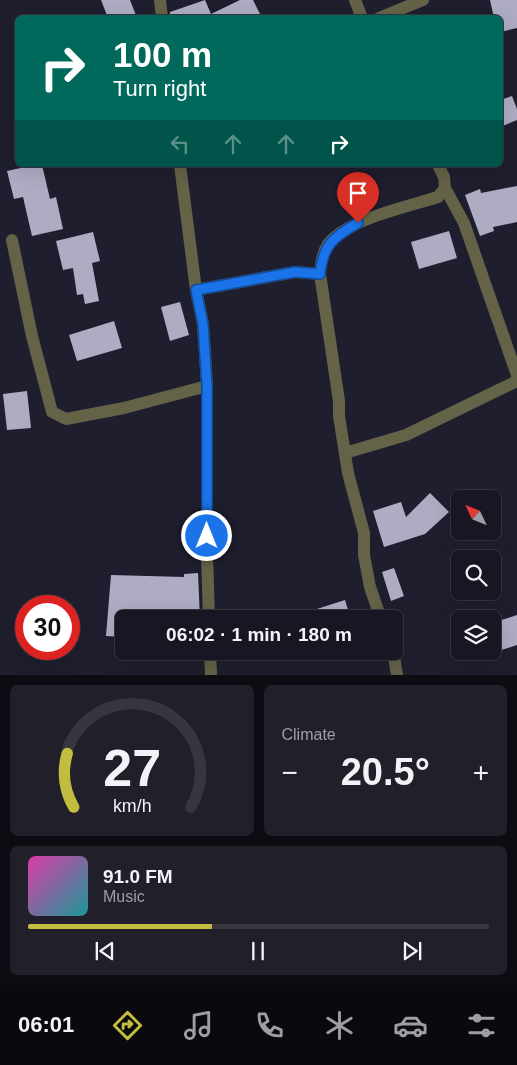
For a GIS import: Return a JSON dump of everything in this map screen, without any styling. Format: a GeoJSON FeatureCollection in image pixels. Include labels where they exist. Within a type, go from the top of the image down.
{"type":"FeatureCollection","features":[{"type":"Feature","properties":{"kind":"street"},"geometry":{"type":"LineString","coordinates":[[160,0],[162,15]]}},
{"type":"Feature","properties":{"kind":"street"},"geometry":{"type":"LineString","coordinates":[[355,0],[361,15]]}},
{"type":"Feature","properties":{"kind":"street"},"geometry":{"type":"LineString","coordinates":[[386,15],[423,0]]}},
{"type":"Feature","properties":{"kind":"street"},"geometry":{"type":"LineString","coordinates":[[180,167],[196,290],[203,324],[207,386],[209,610]]}},
{"type":"Feature","properties":{"kind":"street"},"geometry":{"type":"LineString","coordinates":[[439,167],[444,177],[445,188],[464,223],[517,375]]}},
{"type":"Feature","properties":{"kind":"street"},"geometry":{"type":"LineString","coordinates":[[378,610],[370,587],[364,555],[364,532],[344,453],[339,401],[320,274],[322,259],[328,245],[342,232],[358,223],[438,197],[445,188]]}},
{"type":"Feature","properties":{"kind":"street"},"geometry":{"type":"LineString","coordinates":[[12,240],[32,336],[52,412],[66,419],[124,408],[207,386]]}},
{"type":"Feature","properties":{"kind":"street"},"geometry":{"type":"LineString","coordinates":[[196,290],[295,272],[320,274]]}},
{"type":"Feature","properties":{"kind":"street"},"geometry":{"type":"LineString","coordinates":[[344,453],[406,435],[517,380]]}},
{"type":"Feature","properties":{"kind":"street"},"geometry":{"type":"LineString","coordinates":[[210,660],[211,675]]}},
{"type":"Feature","properties":{"kind":"street"},"geometry":{"type":"LineString","coordinates":[[395,660],[397,675]]}},
{"type":"Feature","properties":{"kind":"building"},"geometry":{"type":"Polygon","coordinates":[[[101,0],[130,0],[136,15],[107,15],[101,0]]]}},
{"type":"Feature","properties":{"kind":"building"},"geometry":{"type":"Polygon","coordinates":[[[205,0],[211,14],[240,0],[253,0],[260,15],[170,15],[170,12],[205,0]]]}},
{"type":"Feature","properties":{"kind":"building"},"geometry":{"type":"Polygon","coordinates":[[[490,0],[517,0],[517,28],[503,31],[503,15],[493,15],[490,0]]]}},
{"type":"Feature","properties":{"kind":"building"},"geometry":{"type":"Polygon","coordinates":[[[512,96],[517,109],[517,120],[503,126],[503,99],[512,96]]]}},
{"type":"Feature","properties":{"kind":"building"},"geometry":{"type":"Polygon","coordinates":[[[25,167],[42,167],[50,199],[56,197],[63,229],[32,236],[23,197],[14,199],[7,171],[25,167]]]}},
{"type":"Feature","properties":{"kind":"building"},"geometry":{"type":"Polygon","coordinates":[[[517,186],[517,222],[493,227],[494,231],[480,236],[465,195],[480,189],[481,193],[517,186]]]}},
{"type":"Feature","properties":{"kind":"building"},"geometry":{"type":"Polygon","coordinates":[[[449,231],[457,258],[419,269],[411,242],[449,231]]]}},
{"type":"Feature","properties":{"kind":"building"},"geometry":{"type":"Polygon","coordinates":[[[93,232],[100,261],[92,263],[99,301],[85,304],[83,294],[77,295],[73,268],[63,270],[56,241],[93,232]]]}},
{"type":"Feature","properties":{"kind":"building"},"geometry":{"type":"Polygon","coordinates":[[[180,302],[189,335],[170,341],[161,307],[180,302]]]}},
{"type":"Feature","properties":{"kind":"building"},"geometry":{"type":"Polygon","coordinates":[[[114,321],[122,348],[77,361],[69,335],[114,321]]]}},
{"type":"Feature","properties":{"kind":"building"},"geometry":{"type":"Polygon","coordinates":[[[27,391],[31,428],[7,430],[3,394],[27,391]]]}},
{"type":"Feature","properties":{"kind":"building"},"geometry":{"type":"Polygon","coordinates":[[[430,493],[449,512],[425,534],[384,547],[373,511],[401,502],[406,517],[430,493]]]}},
{"type":"Feature","properties":{"kind":"building"},"geometry":{"type":"Polygon","coordinates":[[[394,568],[404,596],[391,601],[382,572],[394,568]]]}},
{"type":"Feature","properties":{"kind":"building"},"geometry":{"type":"Polygon","coordinates":[[[198,573],[200,610],[115,610],[115,636],[106,636],[111,575],[184,577],[184,574],[198,573]]]}},
{"type":"Feature","properties":{"kind":"building"},"geometry":{"type":"Polygon","coordinates":[[[345,600],[348,610],[314,610],[345,600]]]}},
{"type":"Feature","properties":{"kind":"building"},"geometry":{"type":"Polygon","coordinates":[[[517,615],[517,645],[501,650],[501,620],[517,615]]]}},
{"type":"Feature","properties":{"kind":"route"},"geometry":{"type":"LineString","coordinates":[[207,536],[207,386],[203,324],[196,290],[295,272],[320,274],[322,259],[328,245],[342,232],[358,223]]}}]}
